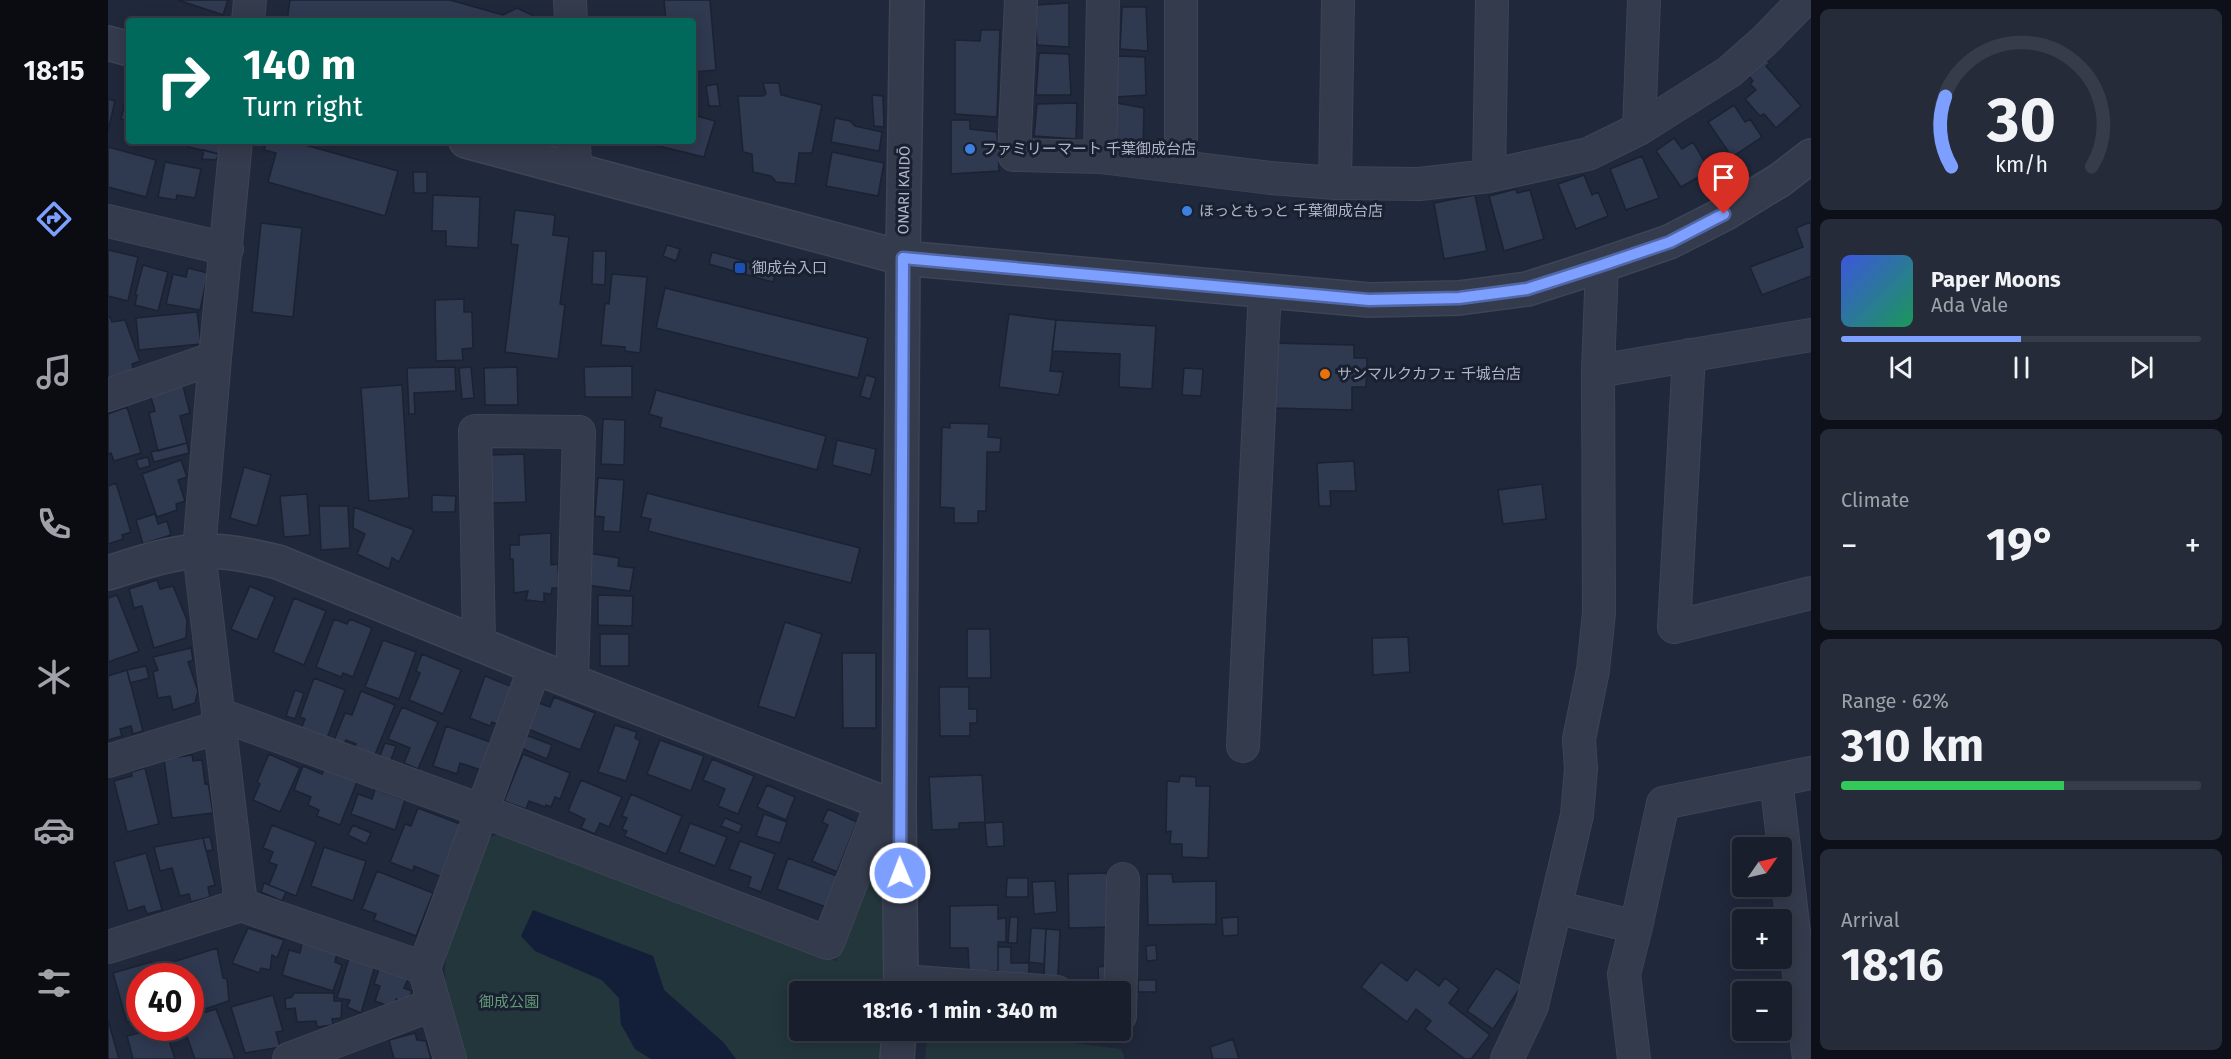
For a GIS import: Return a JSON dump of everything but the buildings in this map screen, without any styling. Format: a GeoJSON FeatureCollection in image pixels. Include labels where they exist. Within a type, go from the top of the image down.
{"type":"FeatureCollection","features":[{"type":"Feature","properties":{"kind":"street"},"geometry":{"type":"LineString","coordinates":[[248,18],[250,0]]}},
{"type":"Feature","properties":{"kind":"street"},"geometry":{"type":"LineString","coordinates":[[570,0],[571,18]]}},
{"type":"Feature","properties":{"kind":"street","name":"ONARI KAIDŌ"},"geometry":{"type":"LineString","coordinates":[[902,981],[891,806],[907,0]]}},
{"type":"Feature","properties":{"kind":"street"},"geometry":{"type":"LineString","coordinates":[[1021,0],[1014,154],[1100,157],[1270,178],[1335,183],[1419,184],[1489,176],[1588,154],[1639,129],[1729,72],[1764,41],[1804,0]]}},
{"type":"Feature","properties":{"kind":"street"},"geometry":{"type":"LineString","coordinates":[[1100,157],[1103,0]]}},
{"type":"Feature","properties":{"kind":"street"},"geometry":{"type":"LineString","coordinates":[[1181,0],[1181,167]]}},
{"type":"Feature","properties":{"kind":"street"},"geometry":{"type":"LineString","coordinates":[[1335,183],[1338,0]]}},
{"type":"Feature","properties":{"kind":"street"},"geometry":{"type":"LineString","coordinates":[[1489,176],[1492,0]]}},
{"type":"Feature","properties":{"kind":"street"},"geometry":{"type":"LineString","coordinates":[[1639,129],[1644,0]]}},
{"type":"Feature","properties":{"kind":"street"},"geometry":{"type":"LineString","coordinates":[[108,43],[126,48]]}},
{"type":"Feature","properties":{"kind":"street"},"geometry":{"type":"LineString","coordinates":[[236,144],[199,551],[241,905]]}},
{"type":"Feature","properties":{"kind":"street"},"geometry":{"type":"LineString","coordinates":[[488,144],[575,156],[903,258],[1369,300],[1459,298],[1527,289],[1602,265],[1670,242],[1724,214],[1780,180],[1811,156]]}},
{"type":"Feature","properties":{"kind":"street"},"geometry":{"type":"LineString","coordinates":[[108,221],[227,249]]}},
{"type":"Feature","properties":{"kind":"street"},"geometry":{"type":"LineString","coordinates":[[1507,1059],[1532,1006],[1577,815],[1581,769],[1579,739],[1593,670],[1599,613],[1598,371],[1602,265]]}},
{"type":"Feature","properties":{"kind":"street"},"geometry":{"type":"LineString","coordinates":[[1243,746],[1265,290]]}},
{"type":"Feature","properties":{"kind":"street"},"geometry":{"type":"LineString","coordinates":[[1598,371],[1811,335]]}},
{"type":"Feature","properties":{"kind":"street"},"geometry":{"type":"LineString","coordinates":[[1689,356],[1674,627],[1811,593]]}},
{"type":"Feature","properties":{"kind":"street"},"geometry":{"type":"LineString","coordinates":[[108,395],[215,358]]}},
{"type":"Feature","properties":{"kind":"street"},"geometry":{"type":"LineString","coordinates":[[479,644],[474,431],[579,432],[572,681]]}},
{"type":"Feature","properties":{"kind":"street"},"geometry":{"type":"LineString","coordinates":[[108,573],[152,560],[199,551],[243,554],[278,562],[535,667],[891,806],[828,942],[483,811],[218,721],[108,761]]}},
{"type":"Feature","properties":{"kind":"street"},"geometry":{"type":"LineString","coordinates":[[450,1059],[424,968],[535,667]]}},
{"type":"Feature","properties":{"kind":"street"},"geometry":{"type":"LineString","coordinates":[[1634,1059],[1624,974],[1663,803],[1811,773]]}},
{"type":"Feature","properties":{"kind":"street"},"geometry":{"type":"LineString","coordinates":[[1776,780],[1809,1059]]}},
{"type":"Feature","properties":{"kind":"street"},"geometry":{"type":"LineString","coordinates":[[1121,981],[1123,879]]}},
{"type":"Feature","properties":{"kind":"street"},"geometry":{"type":"LineString","coordinates":[[108,947],[241,905],[424,968]]}},
{"type":"Feature","properties":{"kind":"street"},"geometry":{"type":"LineString","coordinates":[[1555,907],[1636,927]]}},
{"type":"Feature","properties":{"kind":"street"},"geometry":{"type":"LineString","coordinates":[[289,1059],[434,1004]]}},
{"type":"Feature","properties":{"kind":"street"},"geometry":{"type":"LineString","coordinates":[[897,1059],[898,1041]]}},
{"type":"Feature","properties":{"kind":"green space","name":"御成公園"},"geometry":{"type":"Polygon","coordinates":[[[886,829],[887,981],[789,981],[789,1041],[884,1041],[883,1059],[736,1059],[723,1042],[664,990],[653,956],[535,951],[602,980],[619,998],[621,1024],[635,1049],[651,1059],[466,1059],[452,1017],[445,974],[449,941],[460,905],[488,838],[500,834],[836,961],[886,829]]]}},
{"type":"Feature","properties":{"kind":"green space"},"geometry":{"type":"Polygon","coordinates":[[[927,1041],[1056,1041],[1121,1049],[1125,1059],[925,1059],[927,1041]]]}},
{"type":"Feature","properties":{"kind":"water"},"geometry":{"type":"Polygon","coordinates":[[[533,910],[653,956],[664,990],[723,1042],[736,1059],[651,1059],[635,1049],[621,1024],[619,998],[602,980],[535,951],[521,936],[533,910]]]}},
{"type":"Feature","properties":{"kind":"place","name":"ファミリーマート 千葉御成台店"},"geometry":{"type":"Point","coordinates":[970,149]}},
{"type":"Feature","properties":{"kind":"place","name":"ほっともっと 千葉御成台店"},"geometry":{"type":"Point","coordinates":[1187,211]}},
{"type":"Feature","properties":{"kind":"place","name":"御成台入口"},"geometry":{"type":"Point","coordinates":[740,268]}},
{"type":"Feature","properties":{"kind":"place","name":"サンマルクカフェ 千城台店"},"geometry":{"type":"Point","coordinates":[1325,374]}},
{"type":"Feature","properties":{"kind":"route"},"geometry":{"type":"LineString","coordinates":[[900,873],[903,258],[1369,300],[1459,298],[1527,289],[1670,242],[1724,214]]}}]}
